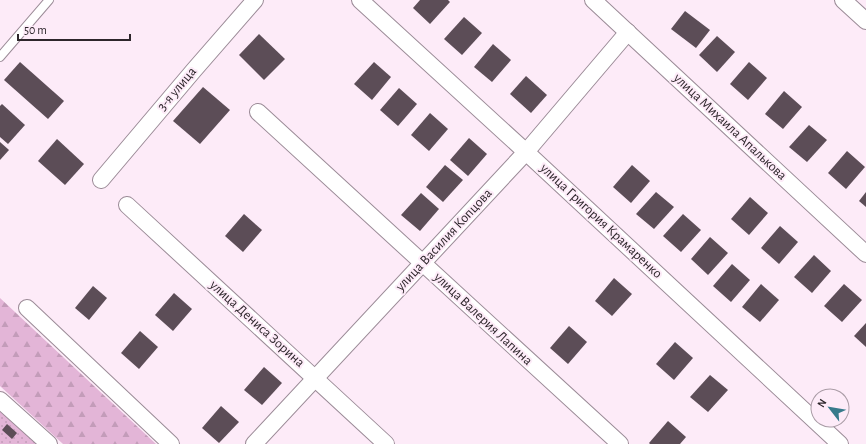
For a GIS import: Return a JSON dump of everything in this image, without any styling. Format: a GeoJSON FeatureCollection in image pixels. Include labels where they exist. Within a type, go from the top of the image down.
{"type":"FeatureCollection","features":[{"type":"Feature","properties":{"kind":"street","name":"3-я улица"},"geometry":{"type":"LineString","coordinates":[[101,180],[255,0]]}},
{"type":"Feature","properties":{"kind":"street","name":"улица Григория Крамаренко"},"geometry":{"type":"LineString","coordinates":[[360,0],[840,444]]}},
{"type":"Feature","properties":{"kind":"street","name":"улица Михаила Апалькова"},"geometry":{"type":"LineString","coordinates":[[593,0],[866,254]]}},
{"type":"Feature","properties":{"kind":"street"},"geometry":{"type":"LineString","coordinates":[[843,0],[866,21]]}},
{"type":"Feature","properties":{"kind":"street","name":"улица Василия Копцова"},"geometry":{"type":"LineString","coordinates":[[254,444],[526,152],[628,32]]}},
{"type":"Feature","properties":{"kind":"street","name":"улица Валерия Лапина"},"geometry":{"type":"LineString","coordinates":[[258,112],[620,444]]}},
{"type":"Feature","properties":{"kind":"street","name":"улица Дениса Зорина"},"geometry":{"type":"LineString","coordinates":[[127,205],[386,444]]}},
{"type":"Feature","properties":{"kind":"street"},"geometry":{"type":"LineString","coordinates":[[27,308],[171,444]]}},
{"type":"Feature","properties":{"kind":"street"},"geometry":{"type":"LineString","coordinates":[[0,400],[49,444]]}},
{"type":"Feature","properties":{"kind":"lane"},"geometry":{"type":"LineString","coordinates":[[0,57],[49,0]]}},
{"type":"Feature","properties":{"kind":"green space"},"geometry":{"type":"Polygon","coordinates":[[[0,298],[156,444],[63,444],[0,386],[0,298]]]}},
{"type":"Feature","properties":{"kind":"green space"},"geometry":{"type":"Polygon","coordinates":[[[0,410],[38,444],[0,444],[0,410]]]}},
{"type":"Feature","properties":{"kind":"building"},"geometry":{"type":"Polygon","coordinates":[[[420,0],[448,0],[450,2],[430,24],[413,8],[420,0]]]}},
{"type":"Feature","properties":{"kind":"building"},"geometry":{"type":"Polygon","coordinates":[[[685,11],[710,30],[696,48],[671,29],[685,11]]]}},
{"type":"Feature","properties":{"kind":"building"},"geometry":{"type":"Polygon","coordinates":[[[464,17],[482,33],[462,55],[444,39],[464,17]]]}},
{"type":"Feature","properties":{"kind":"building"},"geometry":{"type":"Polygon","coordinates":[[[259,34],[285,59],[264,80],[239,55],[259,34]]]}},
{"type":"Feature","properties":{"kind":"building"},"geometry":{"type":"Polygon","coordinates":[[[717,36],[735,52],[717,72],[699,55],[717,36]]]}},
{"type":"Feature","properties":{"kind":"building"},"geometry":{"type":"Polygon","coordinates":[[[493,44],[511,60],[492,82],[474,67],[493,44]]]}},
{"type":"Feature","properties":{"kind":"building"},"geometry":{"type":"Polygon","coordinates":[[[20,62],[64,101],[48,119],[4,80],[20,62]]]}},
{"type":"Feature","properties":{"kind":"building"},"geometry":{"type":"Polygon","coordinates":[[[374,62],[391,77],[372,100],[354,84],[374,62]]]}},
{"type":"Feature","properties":{"kind":"building"},"geometry":{"type":"Polygon","coordinates":[[[749,62],[767,78],[748,100],[730,84],[749,62]]]}},
{"type":"Feature","properties":{"kind":"building"},"geometry":{"type":"Polygon","coordinates":[[[526,76],[547,95],[531,113],[510,94],[526,76]]]}},
{"type":"Feature","properties":{"kind":"building"},"geometry":{"type":"Polygon","coordinates":[[[203,87],[230,110],[200,144],[173,121],[203,87]]]}},
{"type":"Feature","properties":{"kind":"building"},"geometry":{"type":"Polygon","coordinates":[[[399,88],[417,104],[398,126],[380,110],[399,88]]]}},
{"type":"Feature","properties":{"kind":"building"},"geometry":{"type":"Polygon","coordinates":[[[784,91],[802,107],[783,129],[765,114],[784,91]]]}},
{"type":"Feature","properties":{"kind":"building"},"geometry":{"type":"Polygon","coordinates":[[[2,104],[25,125],[8,144],[0,137],[0,106],[2,104]]]}},
{"type":"Feature","properties":{"kind":"building"},"geometry":{"type":"Polygon","coordinates":[[[430,113],[448,129],[429,151],[411,135],[430,113]]]}},
{"type":"Feature","properties":{"kind":"building"},"geometry":{"type":"Polygon","coordinates":[[[809,125],[827,140],[807,162],[789,147],[809,125]]]}},
{"type":"Feature","properties":{"kind":"building"},"geometry":{"type":"Polygon","coordinates":[[[469,138],[487,154],[468,176],[450,160],[469,138]]]}},
{"type":"Feature","properties":{"kind":"building"},"geometry":{"type":"Polygon","coordinates":[[[57,139],[84,164],[65,185],[38,161],[57,139]]]}},
{"type":"Feature","properties":{"kind":"building"},"geometry":{"type":"Polygon","coordinates":[[[0,142],[9,150],[0,160],[0,142]]]}},
{"type":"Feature","properties":{"kind":"building"},"geometry":{"type":"Polygon","coordinates":[[[847,151],[865,167],[846,189],[828,173],[847,151]]]}},
{"type":"Feature","properties":{"kind":"building"},"geometry":{"type":"Polygon","coordinates":[[[445,165],[463,180],[443,202],[426,187],[445,165]]]}},
{"type":"Feature","properties":{"kind":"building"},"geometry":{"type":"Polygon","coordinates":[[[632,165],[650,181],[631,203],[613,187],[632,165]]]}},
{"type":"Feature","properties":{"kind":"building"},"geometry":{"type":"Polygon","coordinates":[[[656,192],[674,207],[654,229],[636,214],[656,192]]]}},
{"type":"Feature","properties":{"kind":"building"},"geometry":{"type":"Polygon","coordinates":[[[866,192],[866,207],[859,201],[866,192]]]}},
{"type":"Feature","properties":{"kind":"building"},"geometry":{"type":"Polygon","coordinates":[[[421,193],[439,209],[420,231],[401,215],[421,193]]]}},
{"type":"Feature","properties":{"kind":"building"},"geometry":{"type":"Polygon","coordinates":[[[750,197],[768,213],[749,235],[731,219],[750,197]]]}},
{"type":"Feature","properties":{"kind":"building"},"geometry":{"type":"Polygon","coordinates":[[[244,214],[262,230],[243,252],[225,236],[244,214]]]}},
{"type":"Feature","properties":{"kind":"building"},"geometry":{"type":"Polygon","coordinates":[[[683,214],[701,230],[681,252],[663,236],[683,214]]]}},
{"type":"Feature","properties":{"kind":"building"},"geometry":{"type":"Polygon","coordinates":[[[780,226],[798,242],[779,264],[761,248],[780,226]]]}},
{"type":"Feature","properties":{"kind":"building"},"geometry":{"type":"Polygon","coordinates":[[[710,237],[728,253],[708,275],[691,259],[710,237]]]}},
{"type":"Feature","properties":{"kind":"building"},"geometry":{"type":"Polygon","coordinates":[[[814,255],[831,271],[812,293],[794,277],[814,255]]]}},
{"type":"Feature","properties":{"kind":"building"},"geometry":{"type":"Polygon","coordinates":[[[732,264],[750,280],[731,302],[713,286],[732,264]]]}},
{"type":"Feature","properties":{"kind":"building"},"geometry":{"type":"Polygon","coordinates":[[[614,278],[632,294],[612,316],[595,301],[614,278]]]}},
{"type":"Feature","properties":{"kind":"building"},"geometry":{"type":"Polygon","coordinates":[[[761,284],[779,300],[760,322],[742,307],[761,284]]]}},
{"type":"Feature","properties":{"kind":"building"},"geometry":{"type":"Polygon","coordinates":[[[844,284],[862,300],[842,322],[824,306],[844,284]]]}},
{"type":"Feature","properties":{"kind":"building"},"geometry":{"type":"Polygon","coordinates":[[[93,286],[107,298],[89,320],[75,308],[93,286]]]}},
{"type":"Feature","properties":{"kind":"building"},"geometry":{"type":"Polygon","coordinates":[[[174,293],[192,309],[173,331],[155,315],[174,293]]]}},
{"type":"Feature","properties":{"kind":"building"},"geometry":{"type":"Polygon","coordinates":[[[866,323],[866,347],[854,336],[866,323]]]}},
{"type":"Feature","properties":{"kind":"building"},"geometry":{"type":"Polygon","coordinates":[[[569,326],[587,342],[568,364],[550,348],[569,326]]]}},
{"type":"Feature","properties":{"kind":"building"},"geometry":{"type":"Polygon","coordinates":[[[140,331],[158,347],[139,369],[121,353],[140,331]]]}},
{"type":"Feature","properties":{"kind":"building"},"geometry":{"type":"Polygon","coordinates":[[[675,342],[693,358],[674,380],[656,364],[675,342]]]}},
{"type":"Feature","properties":{"kind":"building"},"geometry":{"type":"Polygon","coordinates":[[[264,367],[282,383],[262,405],[244,390],[264,367]]]}},
{"type":"Feature","properties":{"kind":"building"},"geometry":{"type":"Polygon","coordinates":[[[710,375],[728,390],[708,412],[690,397],[710,375]]]}},
{"type":"Feature","properties":{"kind":"building"},"geometry":{"type":"Polygon","coordinates":[[[221,406],[239,422],[219,443],[202,428],[221,406]]]}},
{"type":"Feature","properties":{"kind":"building"},"geometry":{"type":"Polygon","coordinates":[[[668,421],[686,437],[680,444],[650,444],[649,443],[668,421]]]}},
{"type":"Feature","properties":{"kind":"building"},"geometry":{"type":"Polygon","coordinates":[[[7,424],[17,433],[12,439],[2,430],[7,424]]]}}]}
